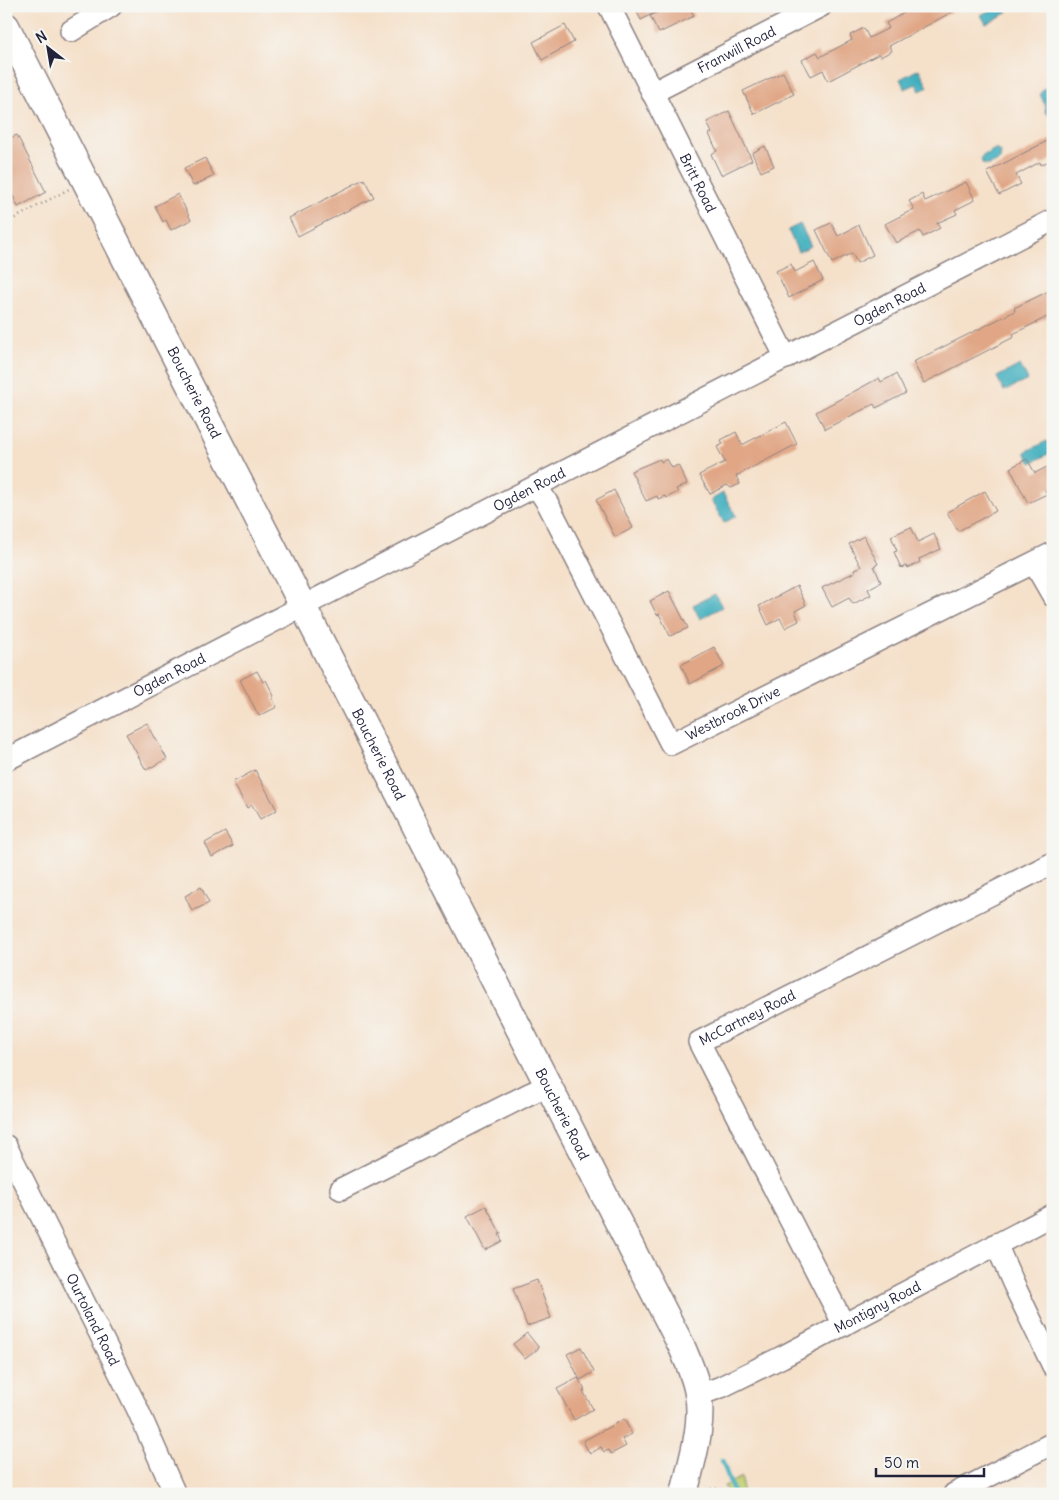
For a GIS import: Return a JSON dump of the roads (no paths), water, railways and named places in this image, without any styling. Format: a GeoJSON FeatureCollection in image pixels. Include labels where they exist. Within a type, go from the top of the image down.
{"type":"FeatureCollection","features":[{"type":"Feature","properties":{"kind":"main road","name":"Boucherie Road"},"geometry":{"type":"LineString","coordinates":[[6,26],[682,1347],[695,1379],[699,1395],[694,1492]]}},
{"type":"Feature","properties":{"kind":"street"},"geometry":{"type":"LineString","coordinates":[[71,31],[111,6]]}},
{"type":"Feature","properties":{"kind":"street","name":"Britt Road"},"geometry":{"type":"LineString","coordinates":[[609,6],[786,358]]}},
{"type":"Feature","properties":{"kind":"street","name":"Franwill Road"},"geometry":{"type":"LineString","coordinates":[[652,94],[821,6]]}},
{"type":"Feature","properties":{"kind":"street","name":"Ogden Road"},"geometry":{"type":"LineString","coordinates":[[6,760],[302,605],[536,487],[1053,220]]}},
{"type":"Feature","properties":{"kind":"street","name":"Westbrook Drive"},"geometry":{"type":"LineString","coordinates":[[536,487],[548,504],[671,744],[1053,553]]}},
{"type":"Feature","properties":{"kind":"street"},"geometry":{"type":"LineString","coordinates":[[1034,563],[1053,596]]}},
{"type":"Feature","properties":{"kind":"street","name":"McCartney Road"},"geometry":{"type":"LineString","coordinates":[[844,1324],[699,1042],[1053,863]]}},
{"type":"Feature","properties":{"kind":"street"},"geometry":{"type":"LineString","coordinates":[[341,1189],[547,1086]]}},
{"type":"Feature","properties":{"kind":"street","name":"Ourtoland Road"},"geometry":{"type":"LineString","coordinates":[[6,1146],[137,1408],[175,1494]]}},
{"type":"Feature","properties":{"kind":"street","name":"Montigny Road"},"geometry":{"type":"LineString","coordinates":[[699,1395],[739,1378],[1053,1215]]}},
{"type":"Feature","properties":{"kind":"street"},"geometry":{"type":"LineString","coordinates":[[996,1244],[1053,1366]]}},
{"type":"Feature","properties":{"kind":"street"},"geometry":{"type":"LineString","coordinates":[[954,1494],[1053,1443]]}},
{"type":"Feature","properties":{"kind":"water"},"geometry":{"type":"Polygon","coordinates":[[[997,6],[1003,6],[1007,13],[986,24],[981,15],[997,6]]]}},
{"type":"Feature","properties":{"kind":"water"},"geometry":{"type":"Polygon","coordinates":[[[919,69],[928,87],[920,91],[916,84],[905,89],[900,79],[919,69]]]}},
{"type":"Feature","properties":{"kind":"water"},"geometry":{"type":"Polygon","coordinates":[[[1044,88],[1050,89],[1053,93],[1053,111],[1049,114],[1045,112],[1046,108],[1040,94],[1044,88]]]}},
{"type":"Feature","properties":{"kind":"water"},"geometry":{"type":"Polygon","coordinates":[[[995,149],[1001,152],[1000,160],[989,165],[982,163],[981,157],[995,149]]]}},
{"type":"Feature","properties":{"kind":"water"},"geometry":{"type":"Polygon","coordinates":[[[800,224],[811,246],[798,252],[788,230],[800,224]]]}},
{"type":"Feature","properties":{"kind":"water"},"geometry":{"type":"Polygon","coordinates":[[[1020,365],[1028,380],[1004,391],[997,377],[1020,365]]]}},
{"type":"Feature","properties":{"kind":"water"},"geometry":{"type":"Polygon","coordinates":[[[1047,441],[1052,452],[1031,463],[1025,452],[1047,441]]]}},
{"type":"Feature","properties":{"kind":"water"},"geometry":{"type":"Polygon","coordinates":[[[723,493],[736,516],[724,523],[711,500],[723,493]]]}},
{"type":"Feature","properties":{"kind":"water"},"geometry":{"type":"Polygon","coordinates":[[[715,594],[722,607],[700,619],[693,605],[715,594]]]}},
{"type":"Feature","properties":{"kind":"waterway"},"geometry":{"type":"LineString","coordinates":[[722,1460],[734,1494]]}}]}
